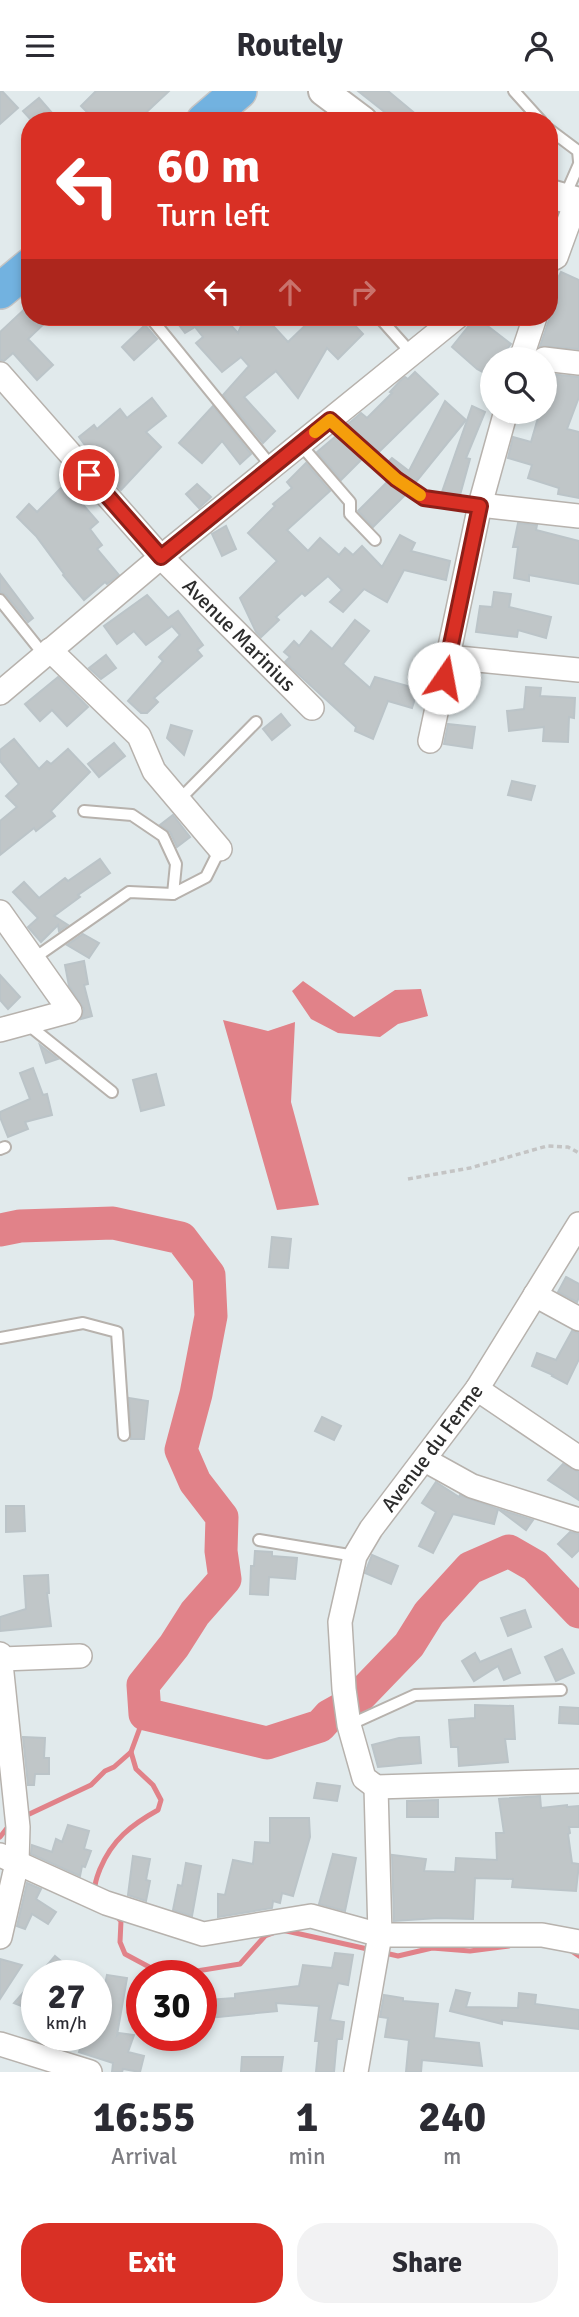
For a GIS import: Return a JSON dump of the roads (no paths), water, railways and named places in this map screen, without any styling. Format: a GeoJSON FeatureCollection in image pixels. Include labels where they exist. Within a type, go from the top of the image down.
{"type":"FeatureCollection","features":[{"type":"Feature","properties":{"kind":"main road"},"geometry":{"type":"LineString","coordinates":[[214,112],[239,91]]}},
{"type":"Feature","properties":{"kind":"main road"},"geometry":{"type":"LineString","coordinates":[[0,291],[21,274]]}},
{"type":"Feature","properties":{"kind":"street"},"geometry":{"type":"LineString","coordinates":[[323,91],[351,112]]}},
{"type":"Feature","properties":{"kind":"street"},"geometry":{"type":"LineString","coordinates":[[558,238],[567,199]]}},
{"type":"Feature","properties":{"kind":"street"},"geometry":{"type":"LineString","coordinates":[[0,693],[161,557],[446,326]]}},
{"type":"Feature","properties":{"kind":"street"},"geometry":{"type":"LineString","coordinates":[[533,347],[534,326]]}},
{"type":"Feature","properties":{"kind":"street"},"geometry":{"type":"LineString","coordinates":[[557,361],[579,363]]}},
{"type":"Feature","properties":{"kind":"street","name":"Avenue Marinius"},"geometry":{"type":"LineString","coordinates":[[0,374],[161,557],[312,708]]}},
{"type":"Feature","properties":{"kind":"street"},"geometry":{"type":"LineString","coordinates":[[430,741],[480,506],[502,424]]}},
{"type":"Feature","properties":{"kind":"street"},"geometry":{"type":"LineString","coordinates":[[480,506],[579,516]]}},
{"type":"Feature","properties":{"kind":"street"},"geometry":{"type":"LineString","coordinates":[[47,652],[139,736],[154,771],[220,849]]}},
{"type":"Feature","properties":{"kind":"street"},"geometry":{"type":"LineString","coordinates":[[448,657],[579,670]]}},
{"type":"Feature","properties":{"kind":"street"},"geometry":{"type":"LineString","coordinates":[[0,912],[70,1011],[0,1030]]}},
{"type":"Feature","properties":{"kind":"street","name":"Avenue du Ferme"},"geometry":{"type":"LineString","coordinates":[[376,1787],[364,1778],[348,1723],[344,1689],[340,1622],[355,1556],[371,1529],[478,1389],[579,1224]]}},
{"type":"Feature","properties":{"kind":"street"},"geometry":{"type":"LineString","coordinates":[[534,1295],[579,1319]]}},
{"type":"Feature","properties":{"kind":"street"},"geometry":{"type":"LineString","coordinates":[[478,1389],[579,1458]]}},
{"type":"Feature","properties":{"kind":"street"},"geometry":{"type":"LineString","coordinates":[[425,1460],[472,1486],[579,1520]]}},
{"type":"Feature","properties":{"kind":"street"},"geometry":{"type":"LineString","coordinates":[[0,1937],[8,1859],[17,1820],[1,1657],[80,1656]]}},
{"type":"Feature","properties":{"kind":"street"},"geometry":{"type":"LineString","coordinates":[[356,2072],[379,1946],[376,1787],[579,1781]]}},
{"type":"Feature","properties":{"kind":"street"},"geometry":{"type":"LineString","coordinates":[[8,1859],[98,1900],[203,1934],[311,1916],[379,1946],[542,1935],[579,1942]]}},
{"type":"Feature","properties":{"kind":"street"},"geometry":{"type":"LineString","coordinates":[[0,2043],[90,2072]]}},
{"type":"Feature","properties":{"kind":"lane"},"geometry":{"type":"LineString","coordinates":[[514,91],[533,112]]}},
{"type":"Feature","properties":{"kind":"lane"},"geometry":{"type":"LineString","coordinates":[[558,138],[579,156],[567,199]]}},
{"type":"Feature","properties":{"kind":"lane"},"geometry":{"type":"LineString","coordinates":[[157,326],[272,467]]}},
{"type":"Feature","properties":{"kind":"lane"},"geometry":{"type":"LineString","coordinates":[[387,326],[412,354]]}},
{"type":"Feature","properties":{"kind":"lane"},"geometry":{"type":"LineString","coordinates":[[330,420],[396,479],[424,498],[480,506]]}},
{"type":"Feature","properties":{"kind":"lane"},"geometry":{"type":"LineString","coordinates":[[300,444],[351,502],[350,514],[375,540]]}},
{"type":"Feature","properties":{"kind":"lane"},"geometry":{"type":"LineString","coordinates":[[0,600],[47,652]]}},
{"type":"Feature","properties":{"kind":"lane"},"geometry":{"type":"LineString","coordinates":[[178,801],[256,722]]}},
{"type":"Feature","properties":{"kind":"lane"},"geometry":{"type":"LineString","coordinates":[[85,811],[132,815],[163,836],[176,864],[173,894]]}},
{"type":"Feature","properties":{"kind":"lane"},"geometry":{"type":"LineString","coordinates":[[33,959],[128,892],[173,894],[206,877],[220,849]]}},
{"type":"Feature","properties":{"kind":"lane"},"geometry":{"type":"LineString","coordinates":[[26,1023],[112,1092]]}},
{"type":"Feature","properties":{"kind":"lane"},"geometry":{"type":"LineString","coordinates":[[0,1338],[83,1323],[117,1332],[124,1435]]}},
{"type":"Feature","properties":{"kind":"lane"},"geometry":{"type":"LineString","coordinates":[[259,1540],[355,1556]]}},
{"type":"Feature","properties":{"kind":"lane"},"geometry":{"type":"LineString","coordinates":[[348,1723],[415,1695],[561,1690]]}},
{"type":"Feature","properties":{"kind":"waterway"},"geometry":{"type":"LineString","coordinates":[[0,1230],[20,1226],[113,1223],[181,1238],[209,1275],[211,1316],[196,1394],[181,1450],[195,1482],[222,1517],[221,1551],[225,1579],[195,1613],[174,1646],[143,1685],[145,1714],[267,1743],[320,1726],[329,1716],[354,1702],[409,1645],[429,1613],[470,1568],[509,1551],[535,1566],[579,1612]]}},
{"type":"Feature","properties":{"kind":"waterway"},"geometry":{"type":"LineString","coordinates":[[95,1891],[95,1883],[110,1850],[139,1821],[158,1810],[161,1800],[153,1785],[136,1769],[131,1752],[145,1714]]}},
{"type":"Feature","properties":{"kind":"waterway"},"geometry":{"type":"LineString","coordinates":[[23,1817],[91,1785],[131,1752]]}},
{"type":"Feature","properties":{"kind":"waterway"},"geometry":{"type":"LineString","coordinates":[[0,1837],[11,1823]]}},
{"type":"Feature","properties":{"kind":"waterway"},"geometry":{"type":"LineString","coordinates":[[115,1915],[121,1921],[120,1942],[125,1954],[166,1976],[240,1964],[265,1936],[273,1933]]}},
{"type":"Feature","properties":{"kind":"waterway"},"geometry":{"type":"LineString","coordinates":[[282,1930],[372,1950]]}},
{"type":"Feature","properties":{"kind":"waterway"},"geometry":{"type":"LineString","coordinates":[[385,1953],[398,1956],[432,1948],[470,1951],[509,1946]]}},
{"type":"Feature","properties":{"kind":"waterway"},"geometry":{"type":"LineString","coordinates":[[567,1948],[579,1956]]}}]}
